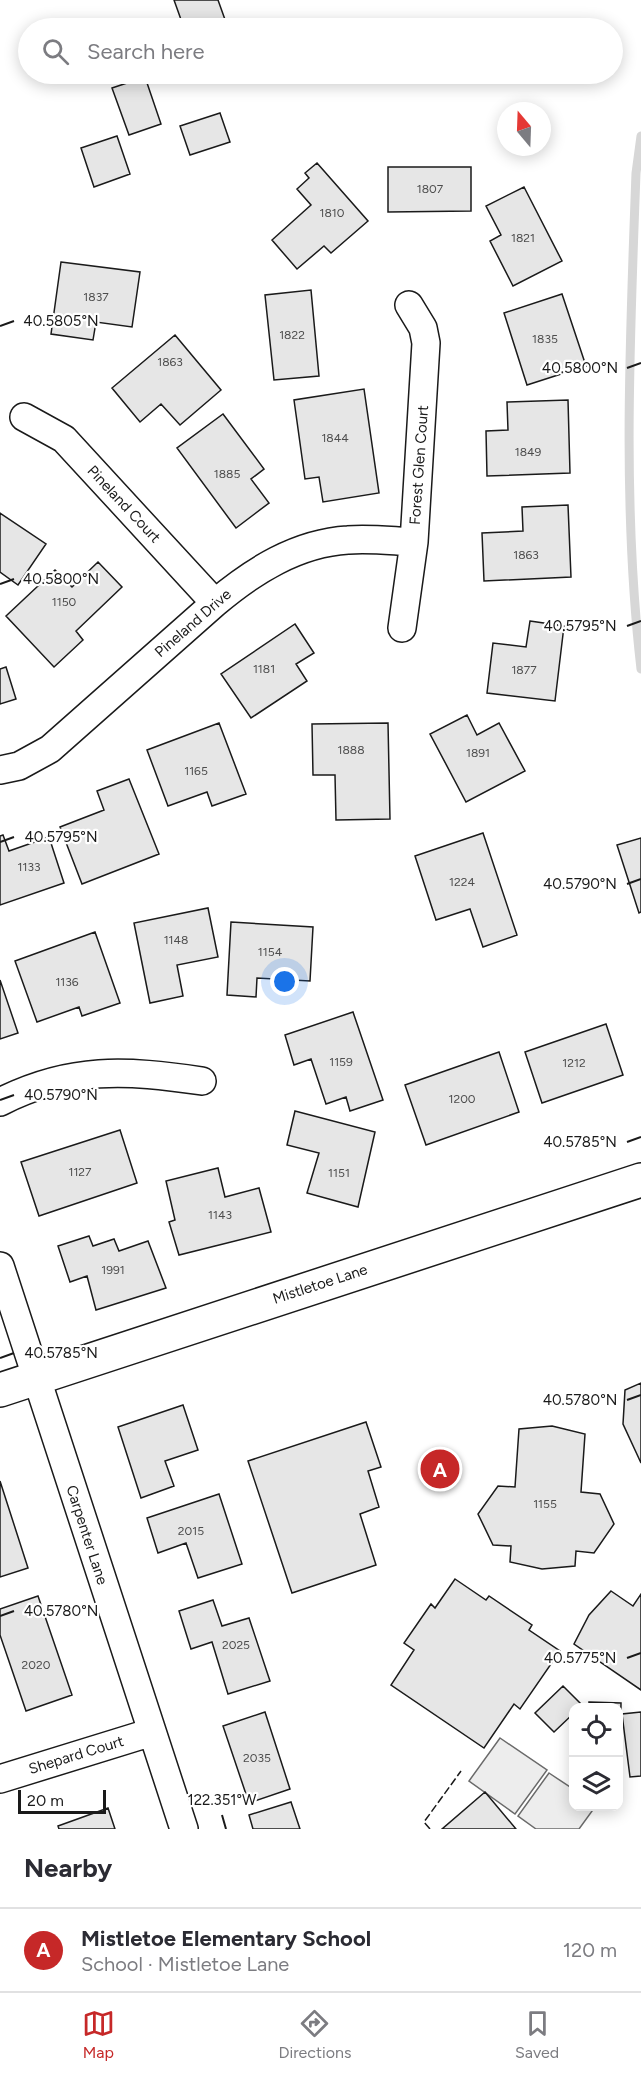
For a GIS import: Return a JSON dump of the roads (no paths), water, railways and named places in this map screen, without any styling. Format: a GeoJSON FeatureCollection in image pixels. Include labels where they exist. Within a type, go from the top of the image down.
{"type":"FeatureCollection","features":[{"type":"Feature","properties":{"kind":"street","name":"Forest Glen Court"},"geometry":{"type":"LineString","coordinates":[[402,628],[414,543],[426,344],[423,328],[409,305]]}},
{"type":"Feature","properties":{"kind":"street","name":"Pineland Court"},"geometry":{"type":"LineString","coordinates":[[24,417],[64,439],[215,603]]}},
{"type":"Feature","properties":{"kind":"street","name":"Pineland Drive"},"geometry":{"type":"LineString","coordinates":[[0,770],[19,766],[50,749],[242,580],[301,549],[349,539],[414,543]]}},
{"type":"Feature","properties":{"kind":"street"},"geometry":{"type":"LineString","coordinates":[[0,1102],[25,1089],[80,1074],[134,1073],[202,1081]]}},
{"type":"Feature","properties":{"kind":"street","name":"Mistletoe Lane"},"geometry":{"type":"LineString","coordinates":[[0,1390],[641,1180]]}},
{"type":"Feature","properties":{"kind":"street","name":"Carpenter Lane"},"geometry":{"type":"LineString","coordinates":[[0,1266],[184,1829]]}},
{"type":"Feature","properties":{"kind":"street","name":"Shepard Court"},"geometry":{"type":"LineString","coordinates":[[0,1779],[152,1732]]}},
{"type":"Feature","properties":{"kind":"waterway"},"geometry":{"type":"LineString","coordinates":[[641,136],[636,173],[629,421],[631,545],[641,669]]}},
{"type":"Feature","properties":{"kind":"place","name":"Mistletoe Elementary School"},"geometry":{"type":"Point","coordinates":[440,1469]}}]}
